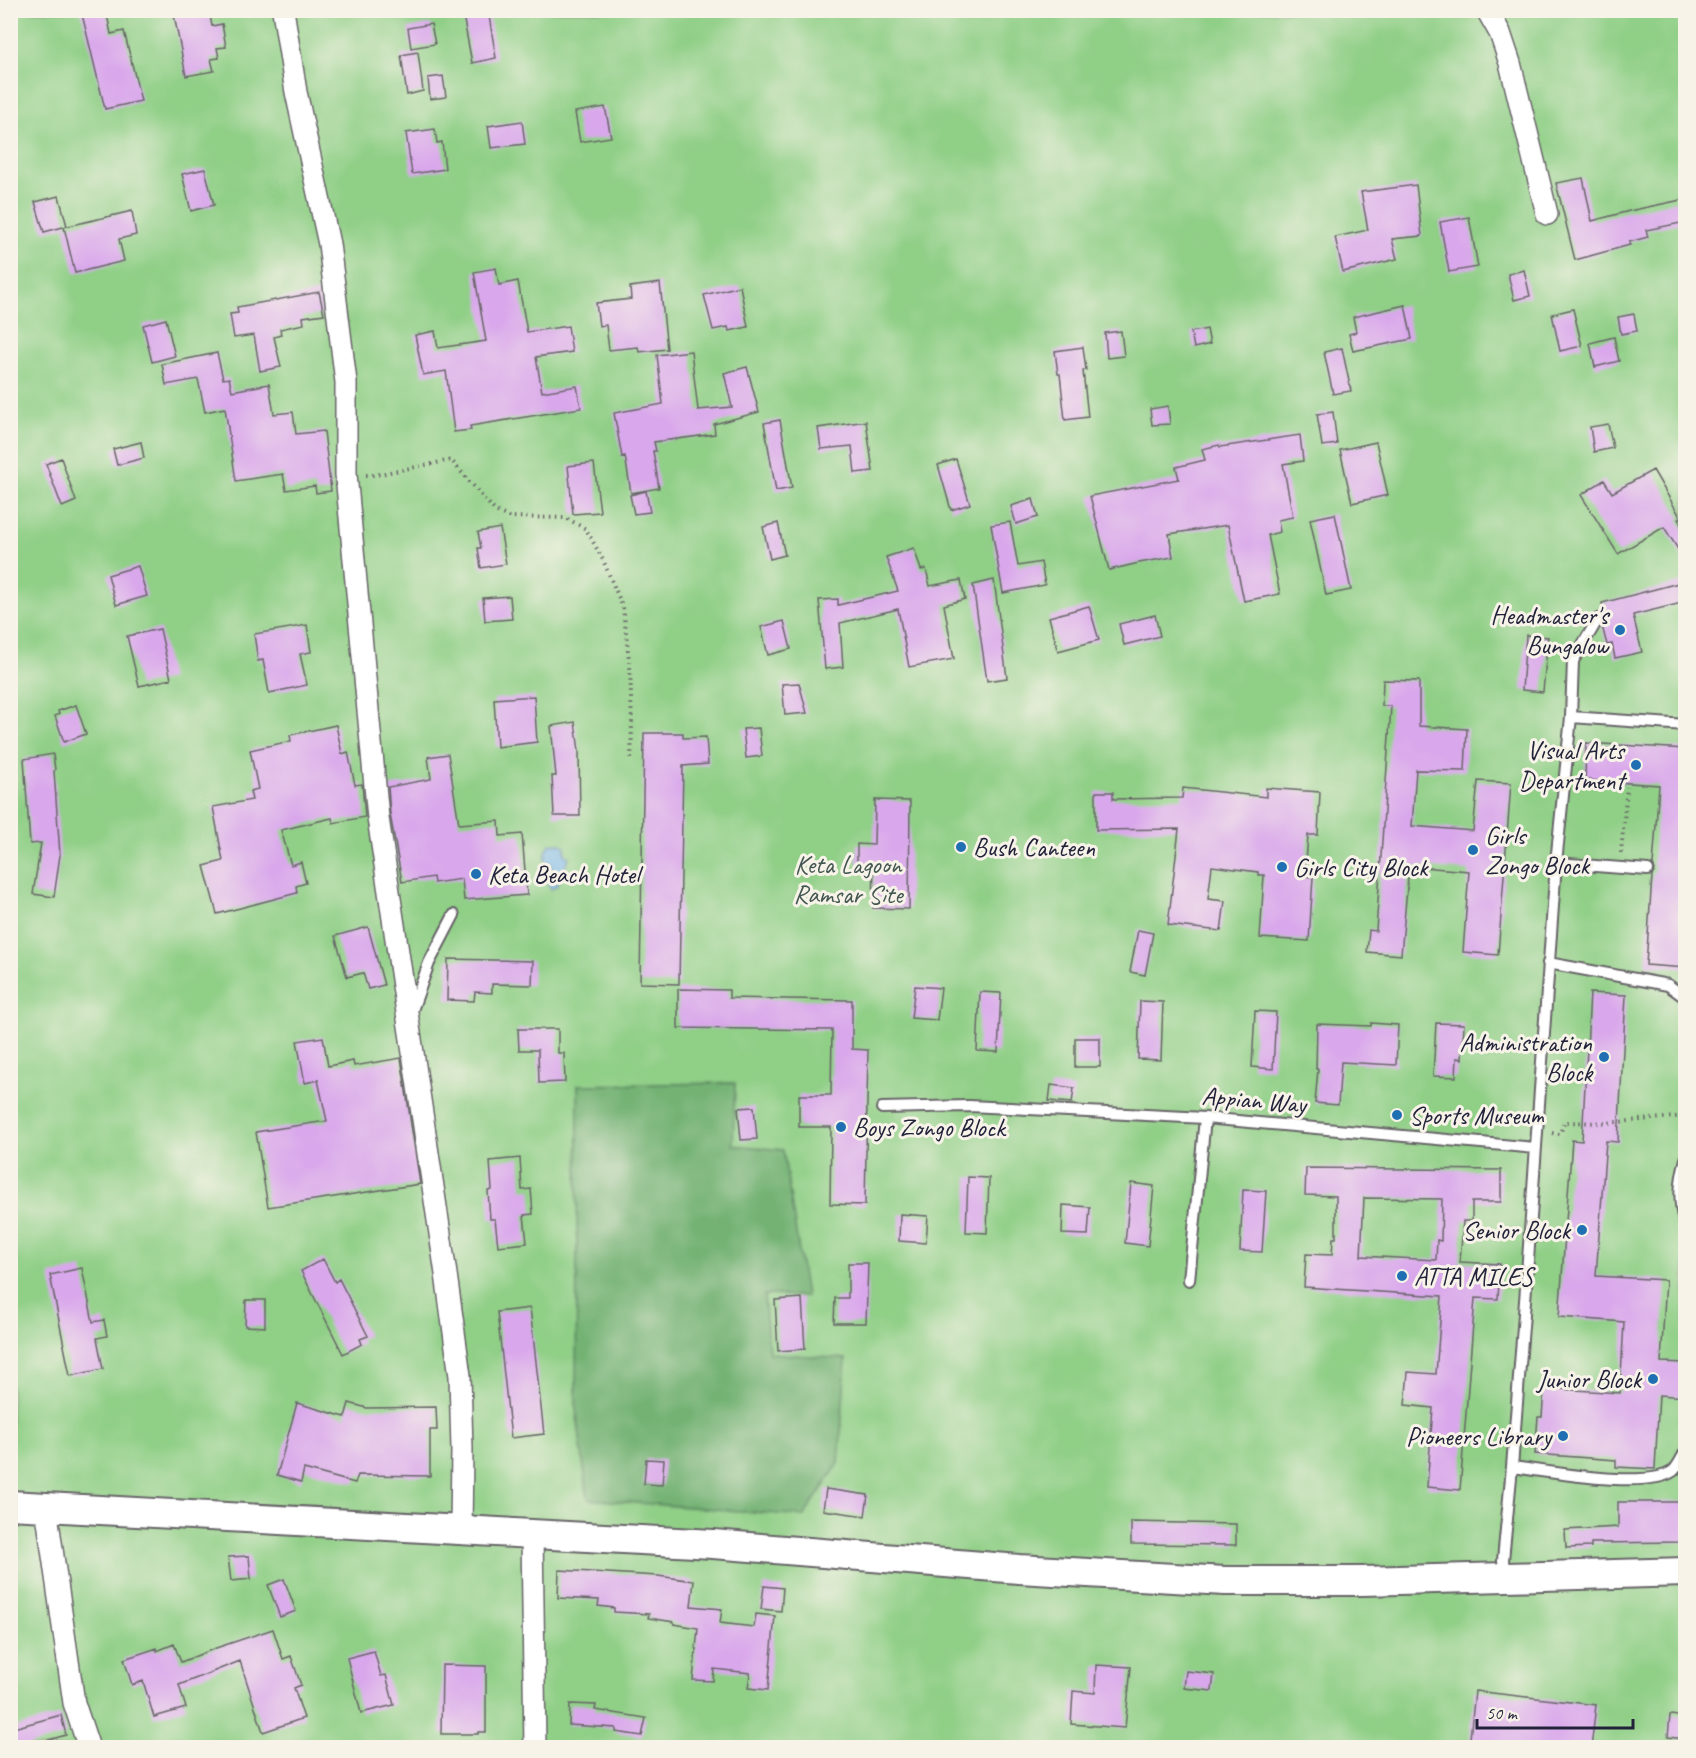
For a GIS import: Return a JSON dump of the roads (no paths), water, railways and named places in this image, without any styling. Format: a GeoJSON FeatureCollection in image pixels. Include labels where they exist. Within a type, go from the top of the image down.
{"type":"FeatureCollection","features":[{"type":"Feature","properties":{"kind":"main road"},"geometry":{"type":"LineString","coordinates":[[10,1505],[713,1544],[1019,1569],[1225,1581],[1364,1581],[1686,1572]]}},
{"type":"Feature","properties":{"kind":"street"},"geometry":{"type":"LineString","coordinates":[[283,10],[296,92],[329,244],[346,382],[346,474],[378,818],[460,1376],[461,1531]]}},
{"type":"Feature","properties":{"kind":"street"},"geometry":{"type":"LineString","coordinates":[[1487,10],[1500,33],[1510,63],[1547,214]]}},
{"type":"Feature","properties":{"kind":"street"},"geometry":{"type":"LineString","coordinates":[[46,1507],[74,1703],[89,1748]]}},
{"type":"Feature","properties":{"kind":"street"},"geometry":{"type":"LineString","coordinates":[[532,1534],[535,1748]]}},
{"type":"Feature","properties":{"kind":"lane"},"geometry":{"type":"LineString","coordinates":[[1505,1577],[1503,1560],[1512,1467],[1556,863],[1571,717],[1573,661],[1598,619]]}},
{"type":"Feature","properties":{"kind":"lane"},"geometry":{"type":"LineString","coordinates":[[1571,717],[1686,724]]}},
{"type":"Feature","properties":{"kind":"lane"},"geometry":{"type":"LineString","coordinates":[[1556,863],[1648,870]]}},
{"type":"Feature","properties":{"kind":"lane"},"geometry":{"type":"LineString","coordinates":[[409,1019],[429,963],[453,915]]}},
{"type":"Feature","properties":{"kind":"lane"},"geometry":{"type":"LineString","coordinates":[[1548,963],[1668,985],[1686,998]]}},
{"type":"Feature","properties":{"kind":"lane","name":"Appian Way"},"geometry":{"type":"LineString","coordinates":[[882,1108],[969,1106],[1205,1118],[1535,1148]]}},
{"type":"Feature","properties":{"kind":"lane"},"geometry":{"type":"LineString","coordinates":[[1189,1280],[1205,1118]]}},
{"type":"Feature","properties":{"kind":"lane"},"geometry":{"type":"LineString","coordinates":[[1686,1159],[1679,1190],[1680,1211],[1686,1228]]}},
{"type":"Feature","properties":{"kind":"lane"},"geometry":{"type":"LineString","coordinates":[[1512,1467],[1599,1478],[1652,1479],[1674,1471],[1686,1451]]}},
{"type":"Feature","properties":{"kind":"water"},"geometry":{"type":"Polygon","coordinates":[[[559,843],[565,846],[565,854],[569,857],[557,886],[551,889],[548,885],[551,864],[545,860],[546,852],[550,844],[559,843]]]}},
{"type":"Feature","properties":{"kind":"place","name":"Headmaster's Bungalow"},"geometry":{"type":"Point","coordinates":[1620,630]}},
{"type":"Feature","properties":{"kind":"place","name":"Visual Arts Department"},"geometry":{"type":"Point","coordinates":[1636,765]}},
{"type":"Feature","properties":{"kind":"place","name":"Bush Canteen"},"geometry":{"type":"Point","coordinates":[961,847]}},
{"type":"Feature","properties":{"kind":"place","name":"Girls Zongo Block"},"geometry":{"type":"Point","coordinates":[1473,850]}},
{"type":"Feature","properties":{"kind":"place","name":"Girls City Block"},"geometry":{"type":"Point","coordinates":[1282,867]}},
{"type":"Feature","properties":{"kind":"place","name":"Keta Beach Hotel"},"geometry":{"type":"Point","coordinates":[476,874]}},
{"type":"Feature","properties":{"kind":"place","name":"Administration Block"},"geometry":{"type":"Point","coordinates":[1604,1057]}},
{"type":"Feature","properties":{"kind":"place","name":"Sports Museum"},"geometry":{"type":"Point","coordinates":[1397,1115]}},
{"type":"Feature","properties":{"kind":"place","name":"Boys Zongo Block"},"geometry":{"type":"Point","coordinates":[841,1127]}},
{"type":"Feature","properties":{"kind":"place","name":"Senior Block"},"geometry":{"type":"Point","coordinates":[1582,1230]}},
{"type":"Feature","properties":{"kind":"place","name":"ATTA MILES"},"geometry":{"type":"Point","coordinates":[1402,1276]}},
{"type":"Feature","properties":{"kind":"place","name":"Junior Block"},"geometry":{"type":"Point","coordinates":[1653,1379]}},
{"type":"Feature","properties":{"kind":"place","name":"Pioneers Library"},"geometry":{"type":"Point","coordinates":[1563,1436]}},
{"type":"Feature","properties":{"kind":"park label","name":"Keta Lagoon Ramsar Site"},"geometry":{"type":"Point","coordinates":[848,879]}}]}
